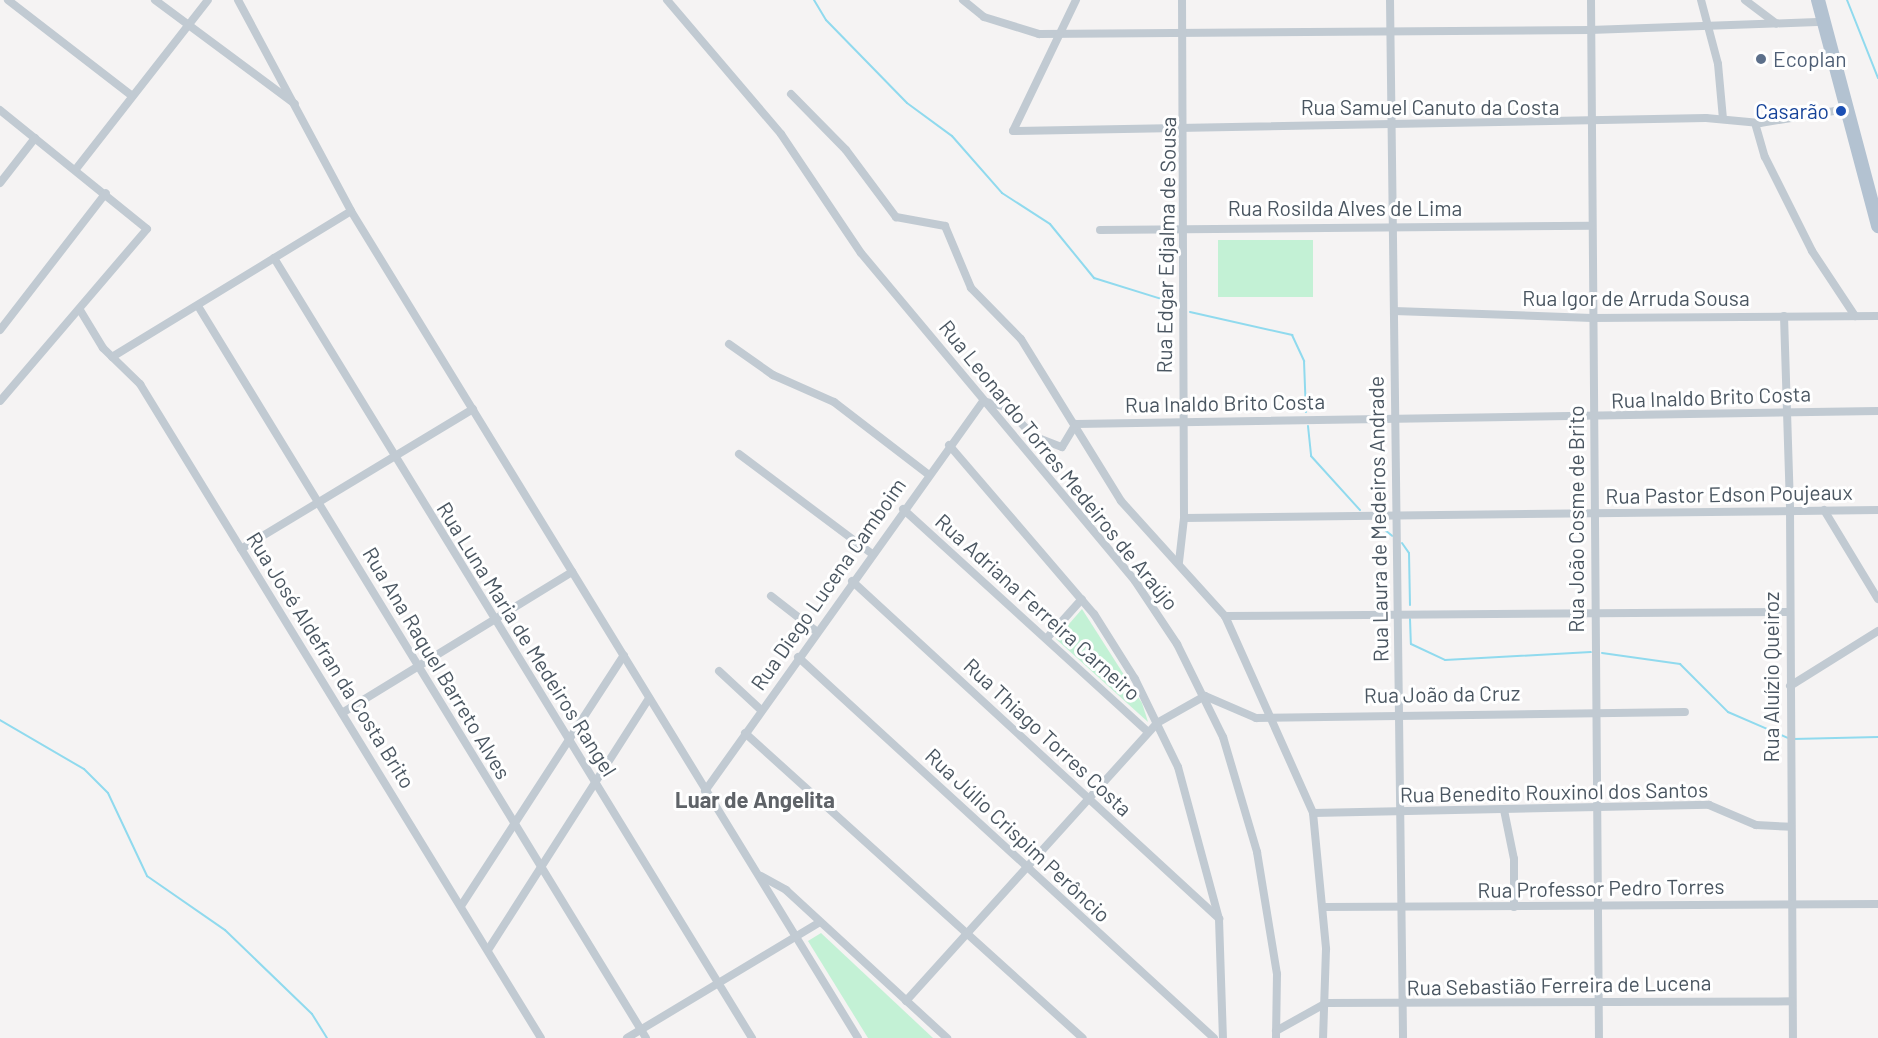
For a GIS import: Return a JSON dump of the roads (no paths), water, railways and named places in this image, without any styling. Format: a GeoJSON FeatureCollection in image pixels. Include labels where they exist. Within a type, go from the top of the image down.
{"type":"FeatureCollection","features":[{"type":"Feature","properties":{"kind":"main road"},"geometry":{"type":"LineString","coordinates":[[1818,0],[1878,226]]}},
{"type":"Feature","properties":{"kind":"street"},"geometry":{"type":"LineString","coordinates":[[8,0],[132,96]]}},
{"type":"Feature","properties":{"kind":"street"},"geometry":{"type":"LineString","coordinates":[[155,0],[298,106]]}},
{"type":"Feature","properties":{"kind":"street"},"geometry":{"type":"LineString","coordinates":[[76,169],[207,0]]}},
{"type":"Feature","properties":{"kind":"street"},"geometry":{"type":"LineString","coordinates":[[238,0],[298,106],[351,211],[705,791],[761,876],[858,1038]]}},
{"type":"Feature","properties":{"kind":"street","name":"Rua Leonardo Torres Medeiros de Araújo"},"geometry":{"type":"LineString","coordinates":[[667,0],[781,134],[821,199],[983,401],[1147,597],[1205,696],[1239,785],[1262,872],[1277,974],[1276,1035]]}},
{"type":"Feature","properties":{"kind":"street"},"geometry":{"type":"LineString","coordinates":[[963,0],[1005,26],[1057,34],[1183,29],[1590,30],[1824,22]]}},
{"type":"Feature","properties":{"kind":"street"},"geometry":{"type":"LineString","coordinates":[[1057,34],[1076,0]]}},
{"type":"Feature","properties":{"kind":"street","name":"Rua Edgar Edjalma de Sousa"},"geometry":{"type":"LineString","coordinates":[[1179,562],[1184,518],[1182,226],[1186,126],[1182,0]]}},
{"type":"Feature","properties":{"kind":"street","name":"Rua Laura de Medeiros Andrade"},"geometry":{"type":"LineString","coordinates":[[1390,0],[1395,125],[1393,416],[1399,516],[1397,612],[1404,1038]]}},
{"type":"Feature","properties":{"kind":"street","name":"Rua João Cosme de Brito"},"geometry":{"type":"LineString","coordinates":[[1591,0],[1589,123],[1594,418],[1592,515],[1599,1038]]}},
{"type":"Feature","properties":{"kind":"street"},"geometry":{"type":"LineString","coordinates":[[1701,0],[1710,26],[1723,119]]}},
{"type":"Feature","properties":{"kind":"street"},"geometry":{"type":"LineString","coordinates":[[1744,0],[1776,24]]}},
{"type":"Feature","properties":{"kind":"street","name":"Rua Samuel Canuto da Costa"},"geometry":{"type":"LineString","coordinates":[[1057,34],[1012,131],[1186,126],[1589,123],[1723,119],[1755,123],[1846,109]]}},
{"type":"Feature","properties":{"kind":"street"},"geometry":{"type":"LineString","coordinates":[[791,94],[846,150],[896,217],[945,226],[971,288],[1013,328],[1076,424],[1121,501],[1179,562],[1225,616],[1272,715],[1313,813],[1324,907],[1326,1004],[1323,1038]]}},
{"type":"Feature","properties":{"kind":"street"},"geometry":{"type":"LineString","coordinates":[[0,110],[141,220],[147,232],[0,401]]}},
{"type":"Feature","properties":{"kind":"street"},"geometry":{"type":"LineString","coordinates":[[1755,123],[1765,157],[1812,251],[1855,316]]}},
{"type":"Feature","properties":{"kind":"street"},"geometry":{"type":"LineString","coordinates":[[0,183],[35,138]]}},
{"type":"Feature","properties":{"kind":"street"},"geometry":{"type":"LineString","coordinates":[[0,330],[106,193]]}},
{"type":"Feature","properties":{"kind":"street"},"geometry":{"type":"LineString","coordinates":[[112,357],[351,211]]}},
{"type":"Feature","properties":{"kind":"street","name":"Rua Rosilda Alves de Lima"},"geometry":{"type":"LineString","coordinates":[[1100,230],[1182,226],[1591,226]]}},
{"type":"Feature","properties":{"kind":"street","name":"Rua Luna Maria de Medeiros Rangel"},"geometry":{"type":"LineString","coordinates":[[274,258],[752,1038]]}},
{"type":"Feature","properties":{"kind":"street","name":"Rua Ana Raquel Barreto Alves"},"geometry":{"type":"LineString","coordinates":[[198,306],[646,1038]]}},
{"type":"Feature","properties":{"kind":"street","name":"Rua José Aldefran da Costa Brito"},"geometry":{"type":"LineString","coordinates":[[80,310],[112,357],[140,384],[541,1038]]}},
{"type":"Feature","properties":{"kind":"street","name":"Rua Igor de Arruda Sousa"},"geometry":{"type":"LineString","coordinates":[[1394,311],[1592,318],[1878,316]]}},
{"type":"Feature","properties":{"kind":"street","name":"Rua Aluízio Queiroz"},"geometry":{"type":"LineString","coordinates":[[1784,316],[1791,509],[1790,686],[1787,729],[1793,904],[1793,1038]]}},
{"type":"Feature","properties":{"kind":"street"},"geometry":{"type":"LineString","coordinates":[[729,344],[773,375],[834,402],[928,474]]}},
{"type":"Feature","properties":{"kind":"street"},"geometry":{"type":"LineString","coordinates":[[983,401],[1006,407],[1033,436],[1062,447],[1076,424]]}},
{"type":"Feature","properties":{"kind":"street","name":"Rua Diego Lucena Camboim"},"geometry":{"type":"LineString","coordinates":[[705,791],[816,631],[983,401]]}},
{"type":"Feature","properties":{"kind":"street"},"geometry":{"type":"LineString","coordinates":[[241,549],[473,409]]}},
{"type":"Feature","properties":{"kind":"street","name":"Rua Inaldo Brito Costa"},"geometry":{"type":"LineString","coordinates":[[1076,424],[1393,416],[1594,418],[1878,411]]}},
{"type":"Feature","properties":{"kind":"street"},"geometry":{"type":"LineString","coordinates":[[949,445],[1082,599],[1116,646],[1157,723],[1199,829],[1220,919],[1223,1038]]}},
{"type":"Feature","properties":{"kind":"street"},"geometry":{"type":"LineString","coordinates":[[739,454],[872,554]]}},
{"type":"Feature","properties":{"kind":"street","name":"Rua Adriana Ferreira Carneiro"},"geometry":{"type":"LineString","coordinates":[[903,509],[1148,732]]}},
{"type":"Feature","properties":{"kind":"street","name":"Rua Pastor Edson Poujeaux"},"geometry":{"type":"LineString","coordinates":[[1184,518],[1592,515],[1791,509],[1878,510]]}},
{"type":"Feature","properties":{"kind":"street"},"geometry":{"type":"LineString","coordinates":[[1824,510],[1878,599]]}},
{"type":"Feature","properties":{"kind":"street"},"geometry":{"type":"LineString","coordinates":[[342,713],[572,572]]}},
{"type":"Feature","properties":{"kind":"street","name":"Rua Thiago Torres Costa"},"geometry":{"type":"LineString","coordinates":[[852,581],[1220,919]]}},
{"type":"Feature","properties":{"kind":"street"},"geometry":{"type":"LineString","coordinates":[[771,596],[816,631]]}},
{"type":"Feature","properties":{"kind":"street"},"geometry":{"type":"LineString","coordinates":[[1047,638],[1082,599]]}},
{"type":"Feature","properties":{"kind":"street"},"geometry":{"type":"LineString","coordinates":[[1225,616],[1397,612],[1789,612]]}},
{"type":"Feature","properties":{"kind":"street"},"geometry":{"type":"LineString","coordinates":[[1790,686],[1878,631]]}},
{"type":"Feature","properties":{"kind":"street"},"geometry":{"type":"LineString","coordinates":[[461,906],[624,655]]}},
{"type":"Feature","properties":{"kind":"street","name":"Rua Júlio Crispim Perôncio"},"geometry":{"type":"LineString","coordinates":[[798,657],[1214,1038]]}},
{"type":"Feature","properties":{"kind":"street"},"geometry":{"type":"LineString","coordinates":[[719,670],[761,710]]}},
{"type":"Feature","properties":{"kind":"street"},"geometry":{"type":"LineString","coordinates":[[906,1001],[1090,800],[1148,732],[1157,723],[1205,696]]}},
{"type":"Feature","properties":{"kind":"street","name":"Rua João da Cruz"},"geometry":{"type":"LineString","coordinates":[[1205,696],[1256,718],[1272,715],[1399,712],[1685,712]]}},
{"type":"Feature","properties":{"kind":"street"},"geometry":{"type":"LineString","coordinates":[[488,950],[649,698]]}},
{"type":"Feature","properties":{"kind":"street"},"geometry":{"type":"LineString","coordinates":[[746,733],[1083,1038]]}},
{"type":"Feature","properties":{"kind":"street","name":"Rua Benedito Rouxinol dos Santos"},"geometry":{"type":"LineString","coordinates":[[1313,813],[1710,806],[1756,825],[1791,827]]}},
{"type":"Feature","properties":{"kind":"street"},"geometry":{"type":"LineString","coordinates":[[1504,810],[1514,859],[1514,907]]}},
{"type":"Feature","properties":{"kind":"street"},"geometry":{"type":"LineString","coordinates":[[761,876],[786,890],[947,1038]]}},
{"type":"Feature","properties":{"kind":"street","name":"Rua Professor Pedro Torres"},"geometry":{"type":"LineString","coordinates":[[1324,907],[1878,904]]}},
{"type":"Feature","properties":{"kind":"street"},"geometry":{"type":"LineString","coordinates":[[627,1038],[820,922]]}},
{"type":"Feature","properties":{"kind":"street","name":"Rua Sebastião Ferreira de Lucena"},"geometry":{"type":"LineString","coordinates":[[1326,1004],[1403,1005],[1597,999],[1792,1001]]}},
{"type":"Feature","properties":{"kind":"street"},"geometry":{"type":"LineString","coordinates":[[1276,1035],[1326,1004]]}},
{"type":"Feature","properties":{"kind":"waterway"},"geometry":{"type":"LineString","coordinates":[[814,0],[826,20],[907,103],[952,136],[1002,193],[1050,224],[1094,278],[1168,301]]}},
{"type":"Feature","properties":{"kind":"waterway"},"geometry":{"type":"LineString","coordinates":[[1847,0],[1878,78]]}},
{"type":"Feature","properties":{"kind":"waterway"},"geometry":{"type":"LineString","coordinates":[[1190,312],[1292,335],[1304,361],[1306,412]]}},
{"type":"Feature","properties":{"kind":"waterway"},"geometry":{"type":"LineString","coordinates":[[1308,426],[1311,456],[1360,510]]}},
{"type":"Feature","properties":{"kind":"waterway"},"geometry":{"type":"LineString","coordinates":[[1375,522],[1392,536]]}},
{"type":"Feature","properties":{"kind":"waterway"},"geometry":{"type":"LineString","coordinates":[[1402,543],[1409,553],[1410,605]]}},
{"type":"Feature","properties":{"kind":"waterway"},"geometry":{"type":"LineString","coordinates":[[1410,619],[1411,644],[1445,660],[1591,652]]}},
{"type":"Feature","properties":{"kind":"waterway"},"geometry":{"type":"LineString","coordinates":[[1602,653],[1680,664],[1728,712],[1788,738]]}},
{"type":"Feature","properties":{"kind":"waterway"},"geometry":{"type":"LineString","coordinates":[[0,720],[84,769],[108,793],[147,876],[225,930],[312,1014],[327,1038]]}},
{"type":"Feature","properties":{"kind":"waterway"},"geometry":{"type":"LineString","coordinates":[[1793,739],[1878,737]]}},
{"type":"Feature","properties":{"kind":"place","name":"Ecoplan"},"geometry":{"type":"Point","coordinates":[1761,59]}},
{"type":"Feature","properties":{"kind":"place","name":"Casarão"},"geometry":{"type":"Point","coordinates":[1841,111]}},
{"type":"Feature","properties":{"kind":"district","name":"Luar de Angelita"},"geometry":{"type":"Point","coordinates":[755,800]}}]}
